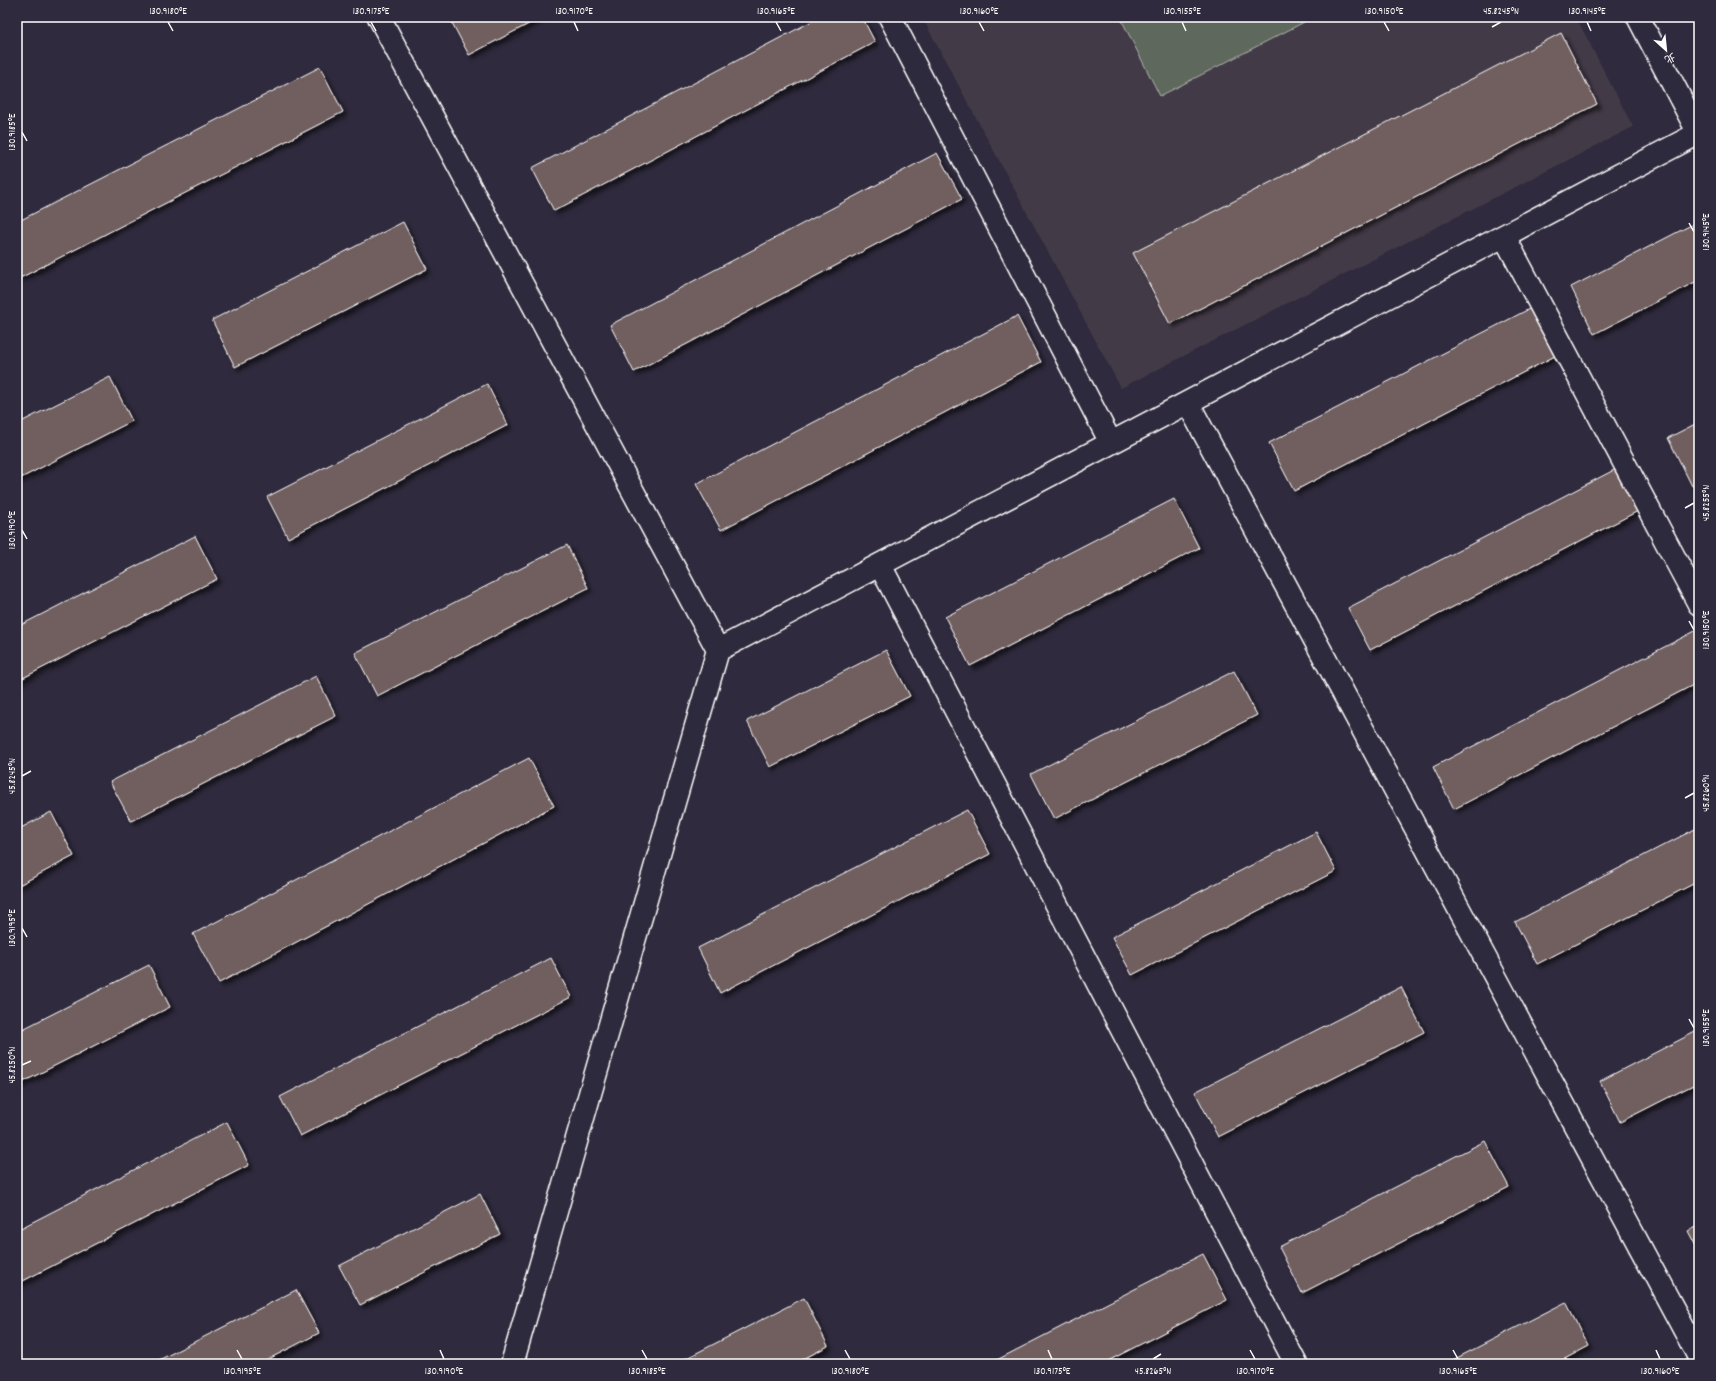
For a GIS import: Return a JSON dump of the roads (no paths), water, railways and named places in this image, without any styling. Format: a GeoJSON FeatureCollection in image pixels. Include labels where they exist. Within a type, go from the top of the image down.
{"type":"FeatureCollection","features":[{"type":"Feature","properties":{"kind":"street"},"geometry":{"type":"LineString","coordinates":[[378,17],[718,650],[512,1364]]}},
{"type":"Feature","properties":{"kind":"street"},"geometry":{"type":"LineString","coordinates":[[890,17],[1111,443]]}},
{"type":"Feature","properties":{"kind":"street"},"geometry":{"type":"LineString","coordinates":[[718,650],[1699,134],[1638,17]]}},
{"type":"Feature","properties":{"kind":"street"},"geometry":{"type":"LineString","coordinates":[[1504,236],[1699,604]]}},
{"type":"Feature","properties":{"kind":"street"},"geometry":{"type":"LineString","coordinates":[[1188,403],[1699,1357]]}},
{"type":"Feature","properties":{"kind":"street"},"geometry":{"type":"LineString","coordinates":[[880,565],[1296,1364]]}}]}
